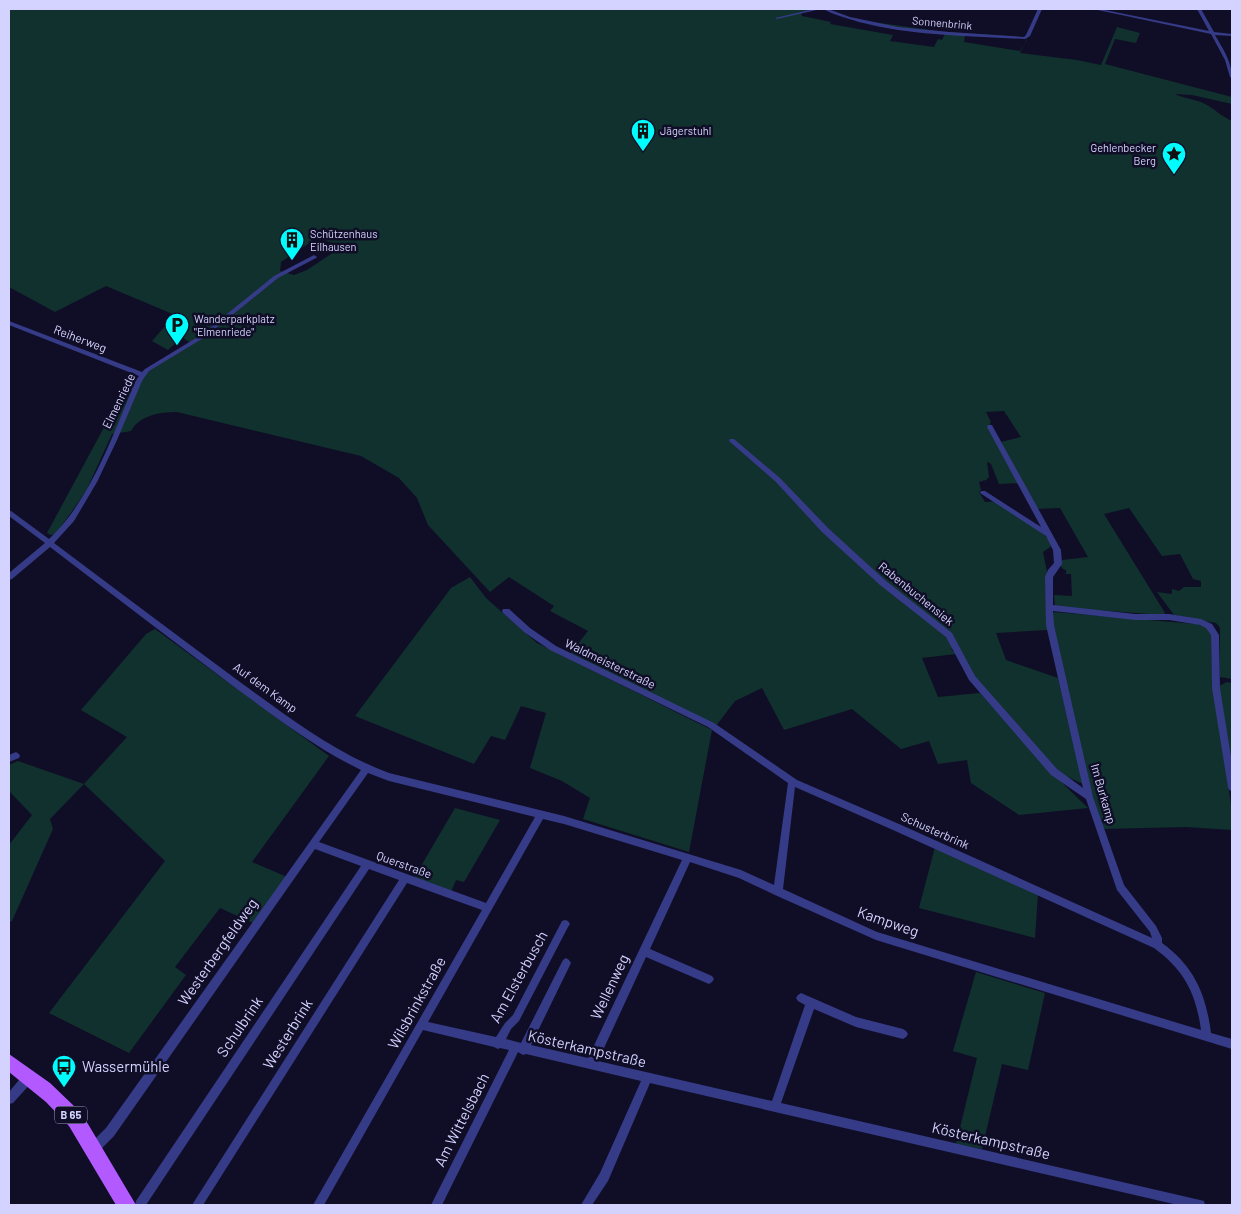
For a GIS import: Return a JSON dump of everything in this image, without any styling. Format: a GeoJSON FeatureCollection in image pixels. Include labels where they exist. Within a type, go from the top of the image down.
{"type":"FeatureCollection","features":[{"type":"Feature","properties":{"kind":"main road","name":"B 65"},"geometry":{"type":"LineString","coordinates":[[9,1062],[63,1106],[76,1121],[113,1188],[127,1205]]}},
{"type":"Feature","properties":{"kind":"street"},"geometry":{"type":"LineString","coordinates":[[777,18],[819,9]]}},
{"type":"Feature","properties":{"kind":"street","name":"Sonnenbrink"},"geometry":{"type":"LineString","coordinates":[[826,9],[862,21],[888,26],[958,34],[1025,38],[1028,36],[1040,9]]}},
{"type":"Feature","properties":{"kind":"street"},"geometry":{"type":"LineString","coordinates":[[1095,9],[1211,34],[1232,35]]}},
{"type":"Feature","properties":{"kind":"street"},"geometry":{"type":"LineString","coordinates":[[1199,9],[1211,34],[1227,60],[1232,77]]}},
{"type":"Feature","properties":{"kind":"street","name":"Elmenriede"},"geometry":{"type":"LineString","coordinates":[[9,577],[58,534],[88,491],[143,375],[158,362],[203,336],[276,277],[314,257]]}},
{"type":"Feature","properties":{"kind":"street","name":"Reiherweg"},"geometry":{"type":"LineString","coordinates":[[9,323],[143,375]]}},
{"type":"Feature","properties":{"kind":"street"},"geometry":{"type":"LineString","coordinates":[[990,427],[1049,535]]}},
{"type":"Feature","properties":{"kind":"street","name":"Rabenbuchensiek"},"geometry":{"type":"LineString","coordinates":[[732,442],[778,480],[825,530],[883,583],[949,635],[972,678],[978,685],[1054,772],[1089,798]]}},
{"type":"Feature","properties":{"kind":"street"},"geometry":{"type":"LineString","coordinates":[[983,493],[1049,535]]}},
{"type":"Feature","properties":{"kind":"street","name":"Auf dem Kamp"},"geometry":{"type":"LineString","coordinates":[[9,512],[180,642],[320,744],[366,770],[541,815]]}},
{"type":"Feature","properties":{"kind":"street","name":"Im Burkamp"},"geometry":{"type":"LineString","coordinates":[[1049,535],[1057,550],[1059,560],[1058,564],[1050,572],[1049,577],[1050,625],[1089,798],[1120,887],[1153,929],[1157,938],[1157,945],[1174,958],[1189,974],[1205,1020],[1207,1036]]}},
{"type":"Feature","properties":{"kind":"street"},"geometry":{"type":"LineString","coordinates":[[1051,608],[1135,617],[1169,617],[1201,622],[1213,630],[1216,688],[1232,787]]}},
{"type":"Feature","properties":{"kind":"street","name":"Waldmeisterstraße"},"geometry":{"type":"LineString","coordinates":[[506,611],[527,630],[559,651],[711,725]]}},
{"type":"Feature","properties":{"kind":"street","name":"Schusterbrink"},"geometry":{"type":"LineString","coordinates":[[711,725],[794,783],[1157,945]]}},
{"type":"Feature","properties":{"kind":"street","name":"Westerbergfeldweg"},"geometry":{"type":"LineString","coordinates":[[92,1150],[110,1132],[366,770]]}},
{"type":"Feature","properties":{"kind":"street"},"geometry":{"type":"LineString","coordinates":[[778,892],[791,786],[794,783]]}},
{"type":"Feature","properties":{"kind":"street","name":"Kampweg"},"geometry":{"type":"LineString","coordinates":[[541,815],[741,874],[876,936],[1232,1044]]}},
{"type":"Feature","properties":{"kind":"street","name":"Wilsbrinkstraße"},"geometry":{"type":"LineString","coordinates":[[318,1205],[541,815]]}},
{"type":"Feature","properties":{"kind":"street","name":"Querstraße"},"geometry":{"type":"LineString","coordinates":[[314,844],[404,879],[487,908]]}},
{"type":"Feature","properties":{"kind":"street","name":"Wellenweg"},"geometry":{"type":"LineString","coordinates":[[591,1064],[688,857]]}},
{"type":"Feature","properties":{"kind":"street","name":"Schulbrink"},"geometry":{"type":"LineString","coordinates":[[140,1205],[366,864]]}},
{"type":"Feature","properties":{"kind":"street","name":"Westerbrink"},"geometry":{"type":"LineString","coordinates":[[197,1205],[404,879]]}},
{"type":"Feature","properties":{"kind":"street","name":"Am Elsterbusch"},"geometry":{"type":"LineString","coordinates":[[498,1044],[508,1026],[516,1018],[565,924]]}},
{"type":"Feature","properties":{"kind":"street","name":"Wellenweg"},"geometry":{"type":"LineString","coordinates":[[644,951],[709,979]]}},
{"type":"Feature","properties":{"kind":"street"},"geometry":{"type":"LineString","coordinates":[[519,1049],[566,963]]}},
{"type":"Feature","properties":{"kind":"street"},"geometry":{"type":"LineString","coordinates":[[801,998],[856,1022],[903,1034]]}},
{"type":"Feature","properties":{"kind":"street"},"geometry":{"type":"LineString","coordinates":[[775,1106],[812,1002]]}},
{"type":"Feature","properties":{"kind":"street","name":"Kösterkampstraße"},"geometry":{"type":"LineString","coordinates":[[422,1025],[519,1049],[775,1106],[1200,1205]]}},
{"type":"Feature","properties":{"kind":"street","name":"Am Wittelsbach"},"geometry":{"type":"LineString","coordinates":[[436,1205],[519,1049]]}},
{"type":"Feature","properties":{"kind":"street"},"geometry":{"type":"LineString","coordinates":[[9,1099],[28,1078]]}},
{"type":"Feature","properties":{"kind":"street"},"geometry":{"type":"LineString","coordinates":[[586,1205],[604,1177],[647,1078]]}},
{"type":"Feature","properties":{"kind":"green space"},"geometry":{"type":"Polygon","coordinates":[[[9,9],[814,9],[801,13],[802,16],[831,22],[830,24],[893,35],[890,41],[934,47],[938,39],[942,40],[945,34],[965,35],[964,42],[1020,51],[1024,45],[1020,53],[1101,65],[1117,27],[1140,33],[1136,43],[1115,39],[1105,64],[1232,97],[1232,104],[1192,95],[1175,94],[1202,102],[1232,121],[1232,679],[1220,677],[1220,628],[1216,623],[1174,615],[1157,592],[1172,594],[1172,589],[1179,591],[1184,587],[1201,587],[1201,581],[1193,579],[1180,554],[1162,556],[1129,508],[1104,514],[1165,613],[1163,615],[1055,607],[1054,595],[1072,596],[1071,574],[1066,574],[1066,570],[1060,565],[1062,560],[1088,557],[1060,508],[1036,509],[1001,442],[1021,437],[1004,411],[986,412],[991,422],[988,428],[1020,483],[999,484],[991,464],[987,462],[989,477],[979,482],[981,490],[979,492],[985,502],[996,502],[1010,510],[1035,527],[1053,545],[1043,552],[1047,572],[1048,630],[996,633],[1006,660],[1058,678],[1083,784],[1055,771],[974,677],[957,648],[951,649],[956,654],[922,658],[938,697],[980,693],[1051,772],[1088,808],[1019,815],[971,783],[967,760],[938,764],[929,741],[901,749],[852,709],[784,730],[762,688],[735,701],[716,726],[570,654],[588,631],[550,611],[554,606],[509,577],[490,592],[428,525],[417,498],[399,478],[361,456],[177,412],[157,414],[140,421],[131,431],[112,434],[86,491],[56,534],[51,535],[47,533],[129,381],[144,378],[149,370],[192,344],[182,337],[168,350],[152,341],[175,315],[106,286],[55,312],[9,287],[9,9]],[[317,238],[281,262],[280,271],[294,275],[307,270],[343,246],[317,238]]]}},
{"type":"Feature","properties":{"kind":"green space"},"geometry":{"type":"Polygon","coordinates":[[[1038,9],[1041,9],[1026,39],[958,34],[888,26],[858,20],[945,32],[1024,37],[1027,36],[1038,9]]]}},
{"type":"Feature","properties":{"kind":"green space"},"geometry":{"type":"Polygon","coordinates":[[[470,577],[486,598],[537,643],[712,730],[689,852],[583,819],[590,798],[562,781],[530,768],[546,713],[521,706],[505,740],[491,736],[474,764],[355,716],[451,588],[470,577]]]}},
{"type":"Feature","properties":{"kind":"green space"},"geometry":{"type":"Polygon","coordinates":[[[1054,612],[1196,624],[1206,627],[1211,632],[1212,677],[1232,812],[1232,830],[1186,827],[1103,829],[1088,782],[1051,618],[1054,612]]]}},
{"type":"Feature","properties":{"kind":"green space"},"geometry":{"type":"Polygon","coordinates":[[[155,629],[329,756],[252,862],[287,877],[253,923],[220,908],[175,967],[186,975],[129,1053],[49,1013],[165,861],[84,784],[127,737],[81,710],[146,634],[155,629]]]}},
{"type":"Feature","properties":{"kind":"green space"},"geometry":{"type":"Polygon","coordinates":[[[1227,682],[1232,683],[1232,770],[1219,686],[1227,682]]]}},
{"type":"Feature","properties":{"kind":"green space"},"geometry":{"type":"Polygon","coordinates":[[[18,761],[84,784],[50,819],[53,829],[12,921],[9,922],[9,845],[32,815],[9,791],[9,765],[18,761]]]}},
{"type":"Feature","properties":{"kind":"green space"},"geometry":{"type":"Polygon","coordinates":[[[455,808],[500,820],[464,882],[456,880],[451,892],[414,878],[455,808]]]}},
{"type":"Feature","properties":{"kind":"green space"},"geometry":{"type":"Polygon","coordinates":[[[935,847],[1038,894],[1035,938],[919,908],[935,847]]]}},
{"type":"Feature","properties":{"kind":"green space"},"geometry":{"type":"Polygon","coordinates":[[[976,972],[1045,993],[1028,1070],[1002,1064],[982,1149],[956,1144],[977,1058],[953,1051],[976,972]]]}},
{"type":"Feature","properties":{"kind":"place","name":"Jägerstuhl"},"geometry":{"type":"Point","coordinates":[643,152]}},
{"type":"Feature","properties":{"kind":"place","name":"Gehlenbecker Berg"},"geometry":{"type":"Point","coordinates":[1174,175]}},
{"type":"Feature","properties":{"kind":"place","name":"Schützenhaus Eilhausen"},"geometry":{"type":"Point","coordinates":[292,261]}},
{"type":"Feature","properties":{"kind":"place","name":"Wanderparkplatz \"Elmenriede\""},"geometry":{"type":"Point","coordinates":[177,346]}},
{"type":"Feature","properties":{"kind":"place","name":"Wassermühle"},"geometry":{"type":"Point","coordinates":[64,1088]}}]}
